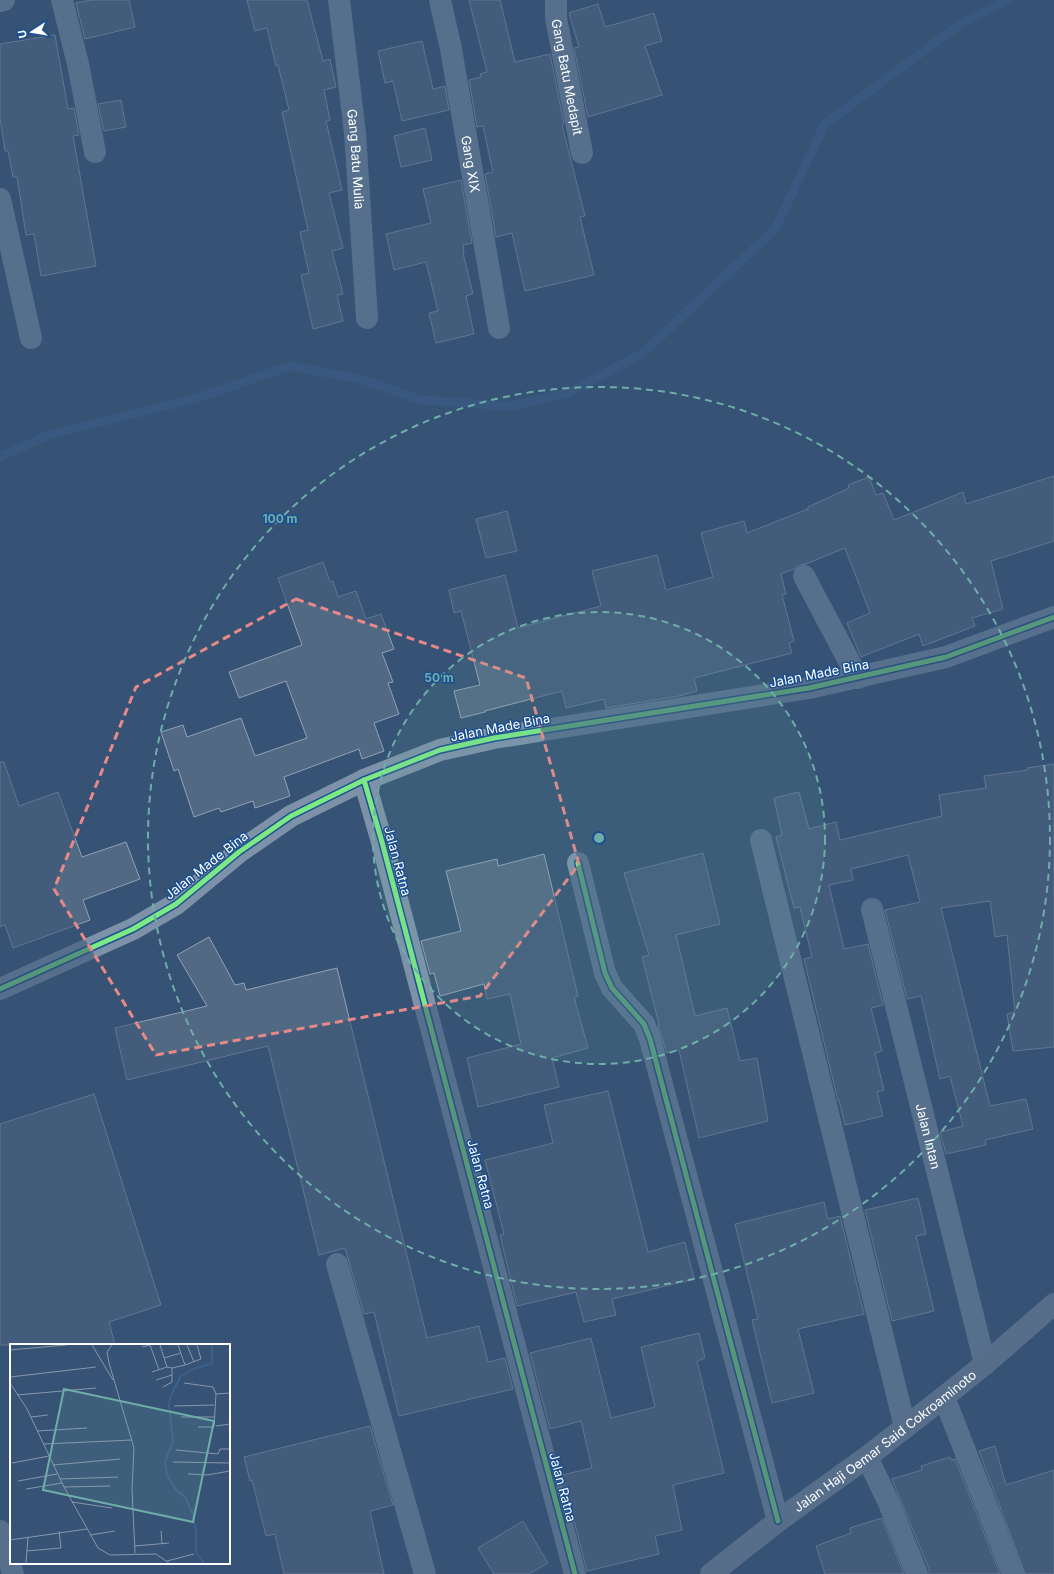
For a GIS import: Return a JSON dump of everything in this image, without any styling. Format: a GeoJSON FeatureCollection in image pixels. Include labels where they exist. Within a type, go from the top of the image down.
{"type":"FeatureCollection","features":[{"type":"Feature","properties":{"kind":"highway","name":"Jalan Haji Oemar Said Cokroaminoto"},"geometry":{"type":"LineString","coordinates":[[711,1574],[778,1521],[867,1457],[944,1397],[985,1364],[1054,1304]]}},
{"type":"Feature","properties":{"kind":"street"},"geometry":{"type":"LineString","coordinates":[[0,1],[4,0]]}},
{"type":"Feature","properties":{"kind":"street"},"geometry":{"type":"LineString","coordinates":[[62,0],[78,64],[95,152]]}},
{"type":"Feature","properties":{"kind":"street","name":"Gang Batu Mulia"},"geometry":{"type":"LineString","coordinates":[[339,0],[355,133],[367,318]]}},
{"type":"Feature","properties":{"kind":"street","name":"Gang XIX"},"geometry":{"type":"LineString","coordinates":[[440,0],[451,49],[499,328]]}},
{"type":"Feature","properties":{"kind":"street","name":"Gang Batu Medapit"},"geometry":{"type":"LineString","coordinates":[[556,0],[556,18],[582,153]]}},
{"type":"Feature","properties":{"kind":"street"},"geometry":{"type":"LineString","coordinates":[[0,199],[31,338]]}},
{"type":"Feature","properties":{"kind":"street"},"geometry":{"type":"LineString","coordinates":[[804,576],[858,678]]}},
{"type":"Feature","properties":{"kind":"street","name":"Jalan Made Bina"},"geometry":{"type":"LineString","coordinates":[[0,989],[134,929],[176,904],[239,852],[291,816],[364,780],[440,750],[494,738],[801,689],[858,678],[946,657],[1054,617]]}},
{"type":"Feature","properties":{"kind":"street","name":"Jalan Ratna"},"geometry":{"type":"LineString","coordinates":[[364,780],[382,842],[575,1574]]}},
{"type":"Feature","properties":{"kind":"street"},"geometry":{"type":"LineString","coordinates":[[761,840],[905,1427]]}},
{"type":"Feature","properties":{"kind":"street"},"geometry":{"type":"LineString","coordinates":[[578,863],[605,972],[612,988],[644,1024],[650,1039],[778,1521]]}},
{"type":"Feature","properties":{"kind":"street","name":"Jalan Intan"},"geometry":{"type":"LineString","coordinates":[[872,909],[985,1364]]}},
{"type":"Feature","properties":{"kind":"street"},"geometry":{"type":"LineString","coordinates":[[338,1264],[425,1574]]}},
{"type":"Feature","properties":{"kind":"street"},"geometry":{"type":"LineString","coordinates":[[944,1397],[1013,1574]]}},
{"type":"Feature","properties":{"kind":"street"},"geometry":{"type":"LineString","coordinates":[[867,1457],[889,1503],[916,1574]]}},
{"type":"Feature","properties":{"kind":"street"},"geometry":{"type":"LineString","coordinates":[[0,1531],[13,1574]]}},
{"type":"Feature","properties":{"kind":"highlighted area"},"geometry":{"type":"Polygon","coordinates":[[[296,599],[526,678],[579,864],[480,996],[156,1055],[54,889],[136,687],[296,599]]]}},
{"type":"Feature","properties":{"kind":"building"},"geometry":{"type":"Polygon","coordinates":[[[91,0],[129,0],[135,27],[85,39],[76,3],[91,0]]]}},
{"type":"Feature","properties":{"kind":"building"},"geometry":{"type":"Polygon","coordinates":[[[247,0],[307,0],[323,61],[330,59],[336,87],[324,90],[330,120],[326,121],[342,190],[329,193],[343,248],[332,251],[343,294],[337,295],[343,321],[313,329],[301,275],[309,273],[300,232],[308,230],[282,112],[289,110],[267,28],[255,31],[247,0]]]}},
{"type":"Feature","properties":{"kind":"building"},"geometry":{"type":"Polygon","coordinates":[[[469,0],[500,0],[515,62],[550,54],[564,124],[562,125],[585,216],[580,217],[594,275],[525,291],[512,233],[496,237],[485,174],[493,172],[483,126],[477,127],[469,80],[481,77],[480,74],[487,72],[469,0]]]}},
{"type":"Feature","properties":{"kind":"building"},"geometry":{"type":"Polygon","coordinates":[[[598,4],[605,27],[654,13],[662,41],[645,46],[662,95],[588,117],[574,48],[579,47],[569,13],[598,4]]]}},
{"type":"Feature","properties":{"kind":"building"},"geometry":{"type":"Polygon","coordinates":[[[55,35],[68,109],[74,108],[79,135],[73,136],[96,266],[41,276],[34,234],[26,235],[17,177],[13,177],[8,151],[5,151],[0,118],[0,44],[55,35]]]}},
{"type":"Feature","properties":{"kind":"building"},"geometry":{"type":"Polygon","coordinates":[[[422,41],[433,89],[445,86],[449,110],[402,121],[393,81],[385,83],[378,51],[422,41]]]}},
{"type":"Feature","properties":{"kind":"building"},"geometry":{"type":"Polygon","coordinates":[[[121,100],[126,127],[104,131],[98,104],[121,100]]]}},
{"type":"Feature","properties":{"kind":"building"},"geometry":{"type":"Polygon","coordinates":[[[425,128],[432,160],[401,167],[394,136],[425,128]]]}},
{"type":"Feature","properties":{"kind":"building"},"geometry":{"type":"Polygon","coordinates":[[[461,180],[472,243],[463,245],[463,253],[473,294],[466,296],[474,334],[436,343],[429,313],[438,311],[426,262],[394,270],[386,234],[431,223],[423,189],[461,180]]]}},
{"type":"Feature","properties":{"kind":"building"},"geometry":{"type":"Polygon","coordinates":[[[1054,476],[1054,541],[991,561],[1003,609],[972,618],[975,626],[923,646],[919,634],[861,657],[847,623],[870,613],[845,548],[806,564],[799,565],[794,569],[781,574],[786,594],[782,595],[794,641],[789,643],[792,653],[694,678],[697,691],[679,696],[606,708],[604,699],[566,708],[562,691],[461,718],[454,691],[480,685],[461,611],[454,613],[449,590],[505,575],[518,628],[601,606],[592,571],[657,555],[666,590],[713,577],[701,533],[744,521],[747,533],[808,509],[808,507],[849,488],[848,485],[869,477],[876,495],[883,493],[894,520],[963,492],[966,504],[1054,476]]]}},
{"type":"Feature","properties":{"kind":"building"},"geometry":{"type":"Polygon","coordinates":[[[507,511],[517,551],[486,558],[476,519],[507,511]]]}},
{"type":"Feature","properties":{"kind":"building"},"geometry":{"type":"Polygon","coordinates":[[[323,562],[330,582],[333,581],[338,597],[356,591],[366,619],[381,614],[394,649],[382,653],[393,682],[388,683],[399,714],[374,723],[384,751],[362,759],[359,749],[284,777],[290,796],[255,808],[253,801],[221,812],[219,808],[194,817],[178,769],[174,771],[161,732],[183,725],[187,737],[241,718],[255,756],[307,738],[286,681],[239,698],[229,672],[302,645],[278,578],[323,562]]]}},
{"type":"Feature","properties":{"kind":"building"},"geometry":{"type":"Polygon","coordinates":[[[0,762],[4,762],[19,806],[58,792],[82,857],[126,842],[140,879],[83,900],[90,920],[13,948],[5,925],[0,927],[0,762]]]}},
{"type":"Feature","properties":{"kind":"building"},"geometry":{"type":"Polygon","coordinates":[[[1054,764],[1054,1047],[1013,1051],[1007,1014],[1015,1012],[1007,935],[995,937],[990,901],[941,908],[990,1106],[1026,1099],[1033,1129],[985,1140],[986,1145],[946,1154],[940,1132],[963,1126],[950,1076],[940,1079],[921,996],[907,999],[885,910],[920,902],[908,855],[851,869],[853,880],[829,885],[844,949],[868,944],[883,1005],[871,1008],[882,1051],[875,1053],[884,1090],[877,1092],[883,1116],[845,1125],[804,959],[812,957],[800,907],[794,908],[776,837],[782,835],[774,798],[799,792],[809,829],[836,822],[840,840],[942,816],[939,795],[986,788],[984,776],[1028,770],[1027,768],[1054,764]]]}},
{"type":"Feature","properties":{"kind":"building"},"geometry":{"type":"Polygon","coordinates":[[[703,853],[720,924],[676,935],[695,1016],[727,1008],[740,1061],[757,1058],[768,1121],[699,1138],[679,1050],[667,1053],[658,1026],[659,1024],[642,957],[649,955],[624,873],[703,853]]]}},
{"type":"Feature","properties":{"kind":"building"},"geometry":{"type":"Polygon","coordinates":[[[544,854],[578,996],[574,997],[588,1048],[552,1058],[559,1087],[478,1107],[467,1058],[521,1044],[510,994],[487,999],[484,984],[440,996],[434,973],[430,974],[421,941],[461,931],[446,871],[497,859],[498,866],[544,854]]]}},
{"type":"Feature","properties":{"kind":"building"},"geometry":{"type":"Polygon","coordinates":[[[209,937],[235,985],[244,983],[246,990],[337,968],[427,1338],[479,1326],[488,1362],[505,1358],[513,1389],[399,1416],[374,1312],[364,1314],[345,1248],[319,1255],[268,1046],[127,1080],[115,1028],[207,1006],[177,955],[209,937]]]}},
{"type":"Feature","properties":{"kind":"building"},"geometry":{"type":"Polygon","coordinates":[[[608,1091],[648,1252],[685,1242],[694,1279],[612,1299],[616,1315],[584,1322],[576,1292],[517,1306],[500,1235],[504,1234],[485,1160],[553,1143],[544,1105],[608,1091]]]}},
{"type":"Feature","properties":{"kind":"building"},"geometry":{"type":"Polygon","coordinates":[[[94,1094],[161,1305],[109,1322],[115,1344],[0,1345],[0,1124],[94,1094]]]}},
{"type":"Feature","properties":{"kind":"building"},"geometry":{"type":"Polygon","coordinates":[[[918,1198],[926,1234],[916,1236],[934,1311],[892,1321],[865,1210],[918,1198]]]}},
{"type":"Feature","properties":{"kind":"building"},"geometry":{"type":"Polygon","coordinates":[[[824,1202],[828,1219],[840,1216],[864,1314],[798,1329],[814,1393],[772,1403],[752,1320],[758,1319],[735,1224],[824,1202]]]}},
{"type":"Feature","properties":{"kind":"building"},"geometry":{"type":"Polygon","coordinates":[[[699,1333],[705,1358],[697,1361],[724,1473],[673,1485],[682,1530],[655,1536],[659,1554],[587,1571],[562,1475],[592,1468],[581,1421],[550,1429],[530,1353],[591,1338],[611,1418],[655,1407],[641,1347],[699,1333]]]}},
{"type":"Feature","properties":{"kind":"building"},"geometry":{"type":"Polygon","coordinates":[[[370,1426],[393,1505],[370,1511],[384,1574],[284,1574],[275,1534],[266,1536],[252,1480],[250,1481],[244,1457],[370,1426]]]}},
{"type":"Feature","properties":{"kind":"building"},"geometry":{"type":"Polygon","coordinates":[[[995,1446],[1006,1485],[1054,1470],[1054,1574],[1025,1574],[979,1451],[995,1446]]]}},
{"type":"Feature","properties":{"kind":"building"},"geometry":{"type":"Polygon","coordinates":[[[950,1457],[951,1460],[955,1459],[1000,1574],[929,1574],[929,1569],[892,1479],[922,1470],[921,1466],[950,1457]]]}},
{"type":"Feature","properties":{"kind":"building"},"geometry":{"type":"Polygon","coordinates":[[[882,1518],[904,1574],[825,1574],[816,1546],[851,1533],[850,1528],[882,1518]]]}},
{"type":"Feature","properties":{"kind":"building"},"geometry":{"type":"Polygon","coordinates":[[[523,1521],[548,1563],[529,1574],[494,1574],[478,1548],[523,1521]]]}},
{"type":"Feature","properties":{"kind":"waterway"},"geometry":{"type":"LineString","coordinates":[[0,457],[49,435],[198,398],[290,366],[361,379],[421,400],[509,406],[569,393],[643,353],[775,229],[825,124],[960,24],[1008,0]]}},
{"type":"Feature","properties":{"kind":"cycle path"},"geometry":{"type":"LineString","coordinates":[[0,989],[133,929],[176,904],[239,852],[291,816],[364,780],[440,750],[494,738],[809,688],[946,657],[1054,617]]}},
{"type":"Feature","properties":{"kind":"cycle path"},"geometry":{"type":"LineString","coordinates":[[364,780],[382,842],[575,1574]]}},
{"type":"Feature","properties":{"kind":"cycle path"},"geometry":{"type":"LineString","coordinates":[[578,863],[605,973],[612,988],[644,1024],[650,1039],[778,1521]]}}]}
